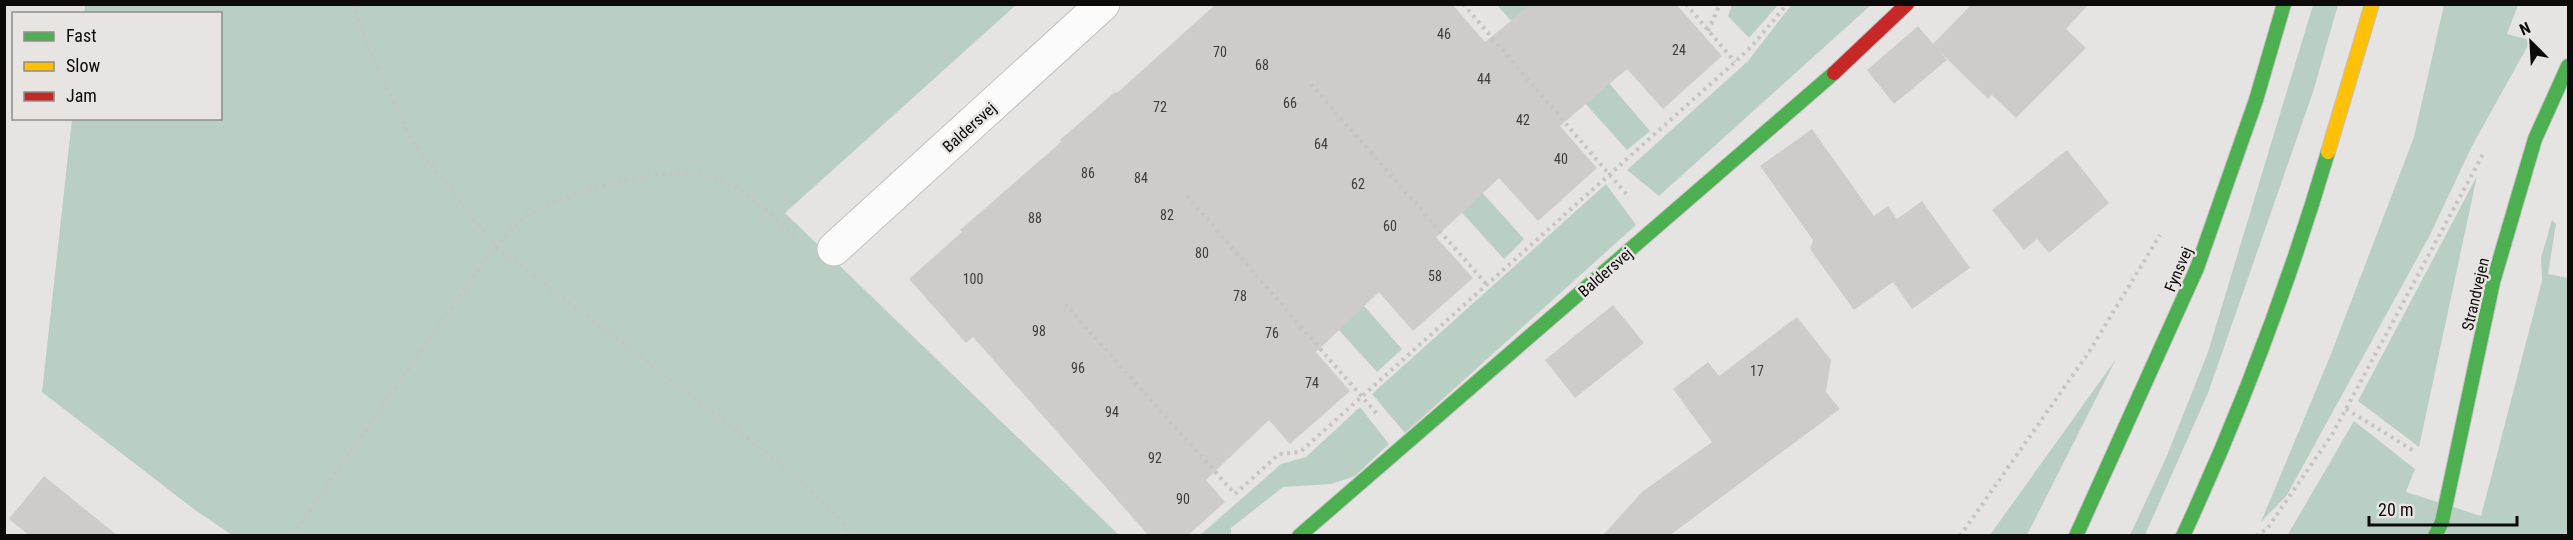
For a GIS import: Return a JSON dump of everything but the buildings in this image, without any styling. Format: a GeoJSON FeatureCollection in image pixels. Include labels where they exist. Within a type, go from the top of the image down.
{"type":"FeatureCollection","features":[{"type":"Feature","properties":{"kind":"street","name":"Baldersvej"},"geometry":{"type":"LineString","coordinates":[[834,249],[1103,4]]}},
{"type":"Feature","properties":{"kind":"street","name":"Baldersvej"},"geometry":{"type":"LineString","coordinates":[[1299,536],[1862,50],[1907,4]]}},
{"type":"Feature","properties":{"kind":"street","name":"Fynsvej"},"geometry":{"type":"LineString","coordinates":[[2076,536],[2198,268],[2256,100],[2284,4]]}},
{"type":"Feature","properties":{"kind":"street"},"geometry":{"type":"LineString","coordinates":[[2183,536],[2219,458],[2309,216],[2372,4]]}},
{"type":"Feature","properties":{"kind":"street","name":"Strandvejen"},"geometry":{"type":"LineString","coordinates":[[2435,536],[2442,522],[2493,282],[2535,139],[2568,66]]}},
{"type":"Feature","properties":{"kind":"path"},"geometry":{"type":"LineString","coordinates":[[353,4],[373,58],[411,139],[495,246],[777,460],[838,516],[852,536]]}},
{"type":"Feature","properties":{"kind":"path"},"geometry":{"type":"LineString","coordinates":[[1463,4],[1611,174],[1630,199]]}},
{"type":"Feature","properties":{"kind":"path"},"geometry":{"type":"LineString","coordinates":[[1686,4],[1735,62]]}},
{"type":"Feature","properties":{"kind":"path"},"geometry":{"type":"LineString","coordinates":[[1708,31],[1720,4]]}},
{"type":"Feature","properties":{"kind":"path"},"geometry":{"type":"LineString","coordinates":[[1065,303],[1235,494],[1279,454],[1300,452],[1735,62],[1752,46],[1787,4]]}},
{"type":"Feature","properties":{"kind":"path"},"geometry":{"type":"LineString","coordinates":[[1311,84],[1487,285]]}},
{"type":"Feature","properties":{"kind":"path"},"geometry":{"type":"LineString","coordinates":[[2256,536],[2267,529],[2333,433],[2466,183],[2487,148]]}},
{"type":"Feature","properties":{"kind":"path"},"geometry":{"type":"LineString","coordinates":[[292,536],[495,246],[534,211],[574,195],[632,178],[672,172],[717,178],[751,197],[805,245],[834,249]]}},
{"type":"Feature","properties":{"kind":"path"},"geometry":{"type":"LineString","coordinates":[[1187,196],[1363,396]]}},
{"type":"Feature","properties":{"kind":"path"},"geometry":{"type":"LineString","coordinates":[[1960,536],[2089,352],[2163,231]]}},
{"type":"Feature","properties":{"kind":"path"},"geometry":{"type":"LineString","coordinates":[[2346,410],[2420,455],[2454,464]]}},
{"type":"Feature","properties":{"kind":"green space"},"geometry":{"type":"Polygon","coordinates":[[[1732,4],[1778,5],[1749,38],[1728,16],[1732,4]]]}},
{"type":"Feature","properties":{"kind":"green space"},"geometry":{"type":"Polygon","coordinates":[[[1792,4],[1871,5],[1659,196],[1627,170],[1748,61],[1792,4]]]}},
{"type":"Feature","properties":{"kind":"green space"},"geometry":{"type":"Polygon","coordinates":[[[85,5],[1016,5],[785,213],[1119,535],[232,535],[195,510],[42,392],[72,120],[222,120],[222,12],[84,12],[85,5]]]}},
{"type":"Feature","properties":{"kind":"green space"},"geometry":{"type":"Polygon","coordinates":[[[1497,5],[1542,5],[1650,131],[1627,150],[1497,5]]]}},
{"type":"Feature","properties":{"kind":"green space"},"geometry":{"type":"Polygon","coordinates":[[[2313,5],[2338,5],[2313,92],[2208,393],[2145,535],[2130,535],[2166,458],[2208,352],[2313,5]]]}},
{"type":"Feature","properties":{"kind":"green space"},"geometry":{"type":"Polygon","coordinates":[[[2444,5],[2518,5],[2507,34],[2531,40],[2472,146],[2430,235],[2287,495],[2261,522],[2331,354],[2414,137],[2444,5]]]}},
{"type":"Feature","properties":{"kind":"green space"},"geometry":{"type":"Polygon","coordinates":[[[1345,40],[1524,239],[1504,259],[1321,57],[1345,40]]]}},
{"type":"Feature","properties":{"kind":"green space"},"geometry":{"type":"Polygon","coordinates":[[[1221,144],[1402,349],[1377,372],[1192,168],[1221,144]]]}},
{"type":"Feature","properties":{"kind":"green space"},"geometry":{"type":"Polygon","coordinates":[[[2477,176],[2419,447],[2358,401],[2477,176]]]}},
{"type":"Feature","properties":{"kind":"green space"},"geometry":{"type":"Polygon","coordinates":[[[1606,184],[1636,225],[1405,433],[1372,394],[1606,184]]]}},
{"type":"Feature","properties":{"kind":"green space"},"geometry":{"type":"Polygon","coordinates":[[[2552,220],[2556,224],[2548,274],[2568,278],[2568,535],[2287,536],[2354,421],[2415,469],[2406,492],[2481,516],[2542,281],[2541,258],[2552,220]]]}},
{"type":"Feature","properties":{"kind":"green space"},"geometry":{"type":"Polygon","coordinates":[[[2116,359],[2027,535],[1990,535],[2116,359]]]}},
{"type":"Feature","properties":{"kind":"green space"},"geometry":{"type":"Polygon","coordinates":[[[1360,407],[1389,444],[1355,476],[1332,484],[1283,487],[1231,528],[1231,535],[1199,536],[1281,464],[1306,457],[1360,407]]]}},
{"type":"Feature","properties":{"kind":"traffic: fast"},"geometry":{"type":"LineString","coordinates":[[2076,536],[2197,268],[2256,100],[2284,4]]}},
{"type":"Feature","properties":{"kind":"traffic: fast"},"geometry":{"type":"LineString","coordinates":[[2435,536],[2442,522],[2493,282],[2535,139],[2568,66]]}},
{"type":"Feature","properties":{"kind":"traffic: fast"},"geometry":{"type":"LineString","coordinates":[[1299,536],[1834,73]]}},
{"type":"Feature","properties":{"kind":"traffic: fast"},"geometry":{"type":"LineString","coordinates":[[2183,536],[2263,346],[2328,152]]}},
{"type":"Feature","properties":{"kind":"traffic: slow"},"geometry":{"type":"LineString","coordinates":[[2328,152],[2372,4]]}},
{"type":"Feature","properties":{"kind":"traffic: jam"},"geometry":{"type":"LineString","coordinates":[[1834,73],[1907,4]]}}]}
